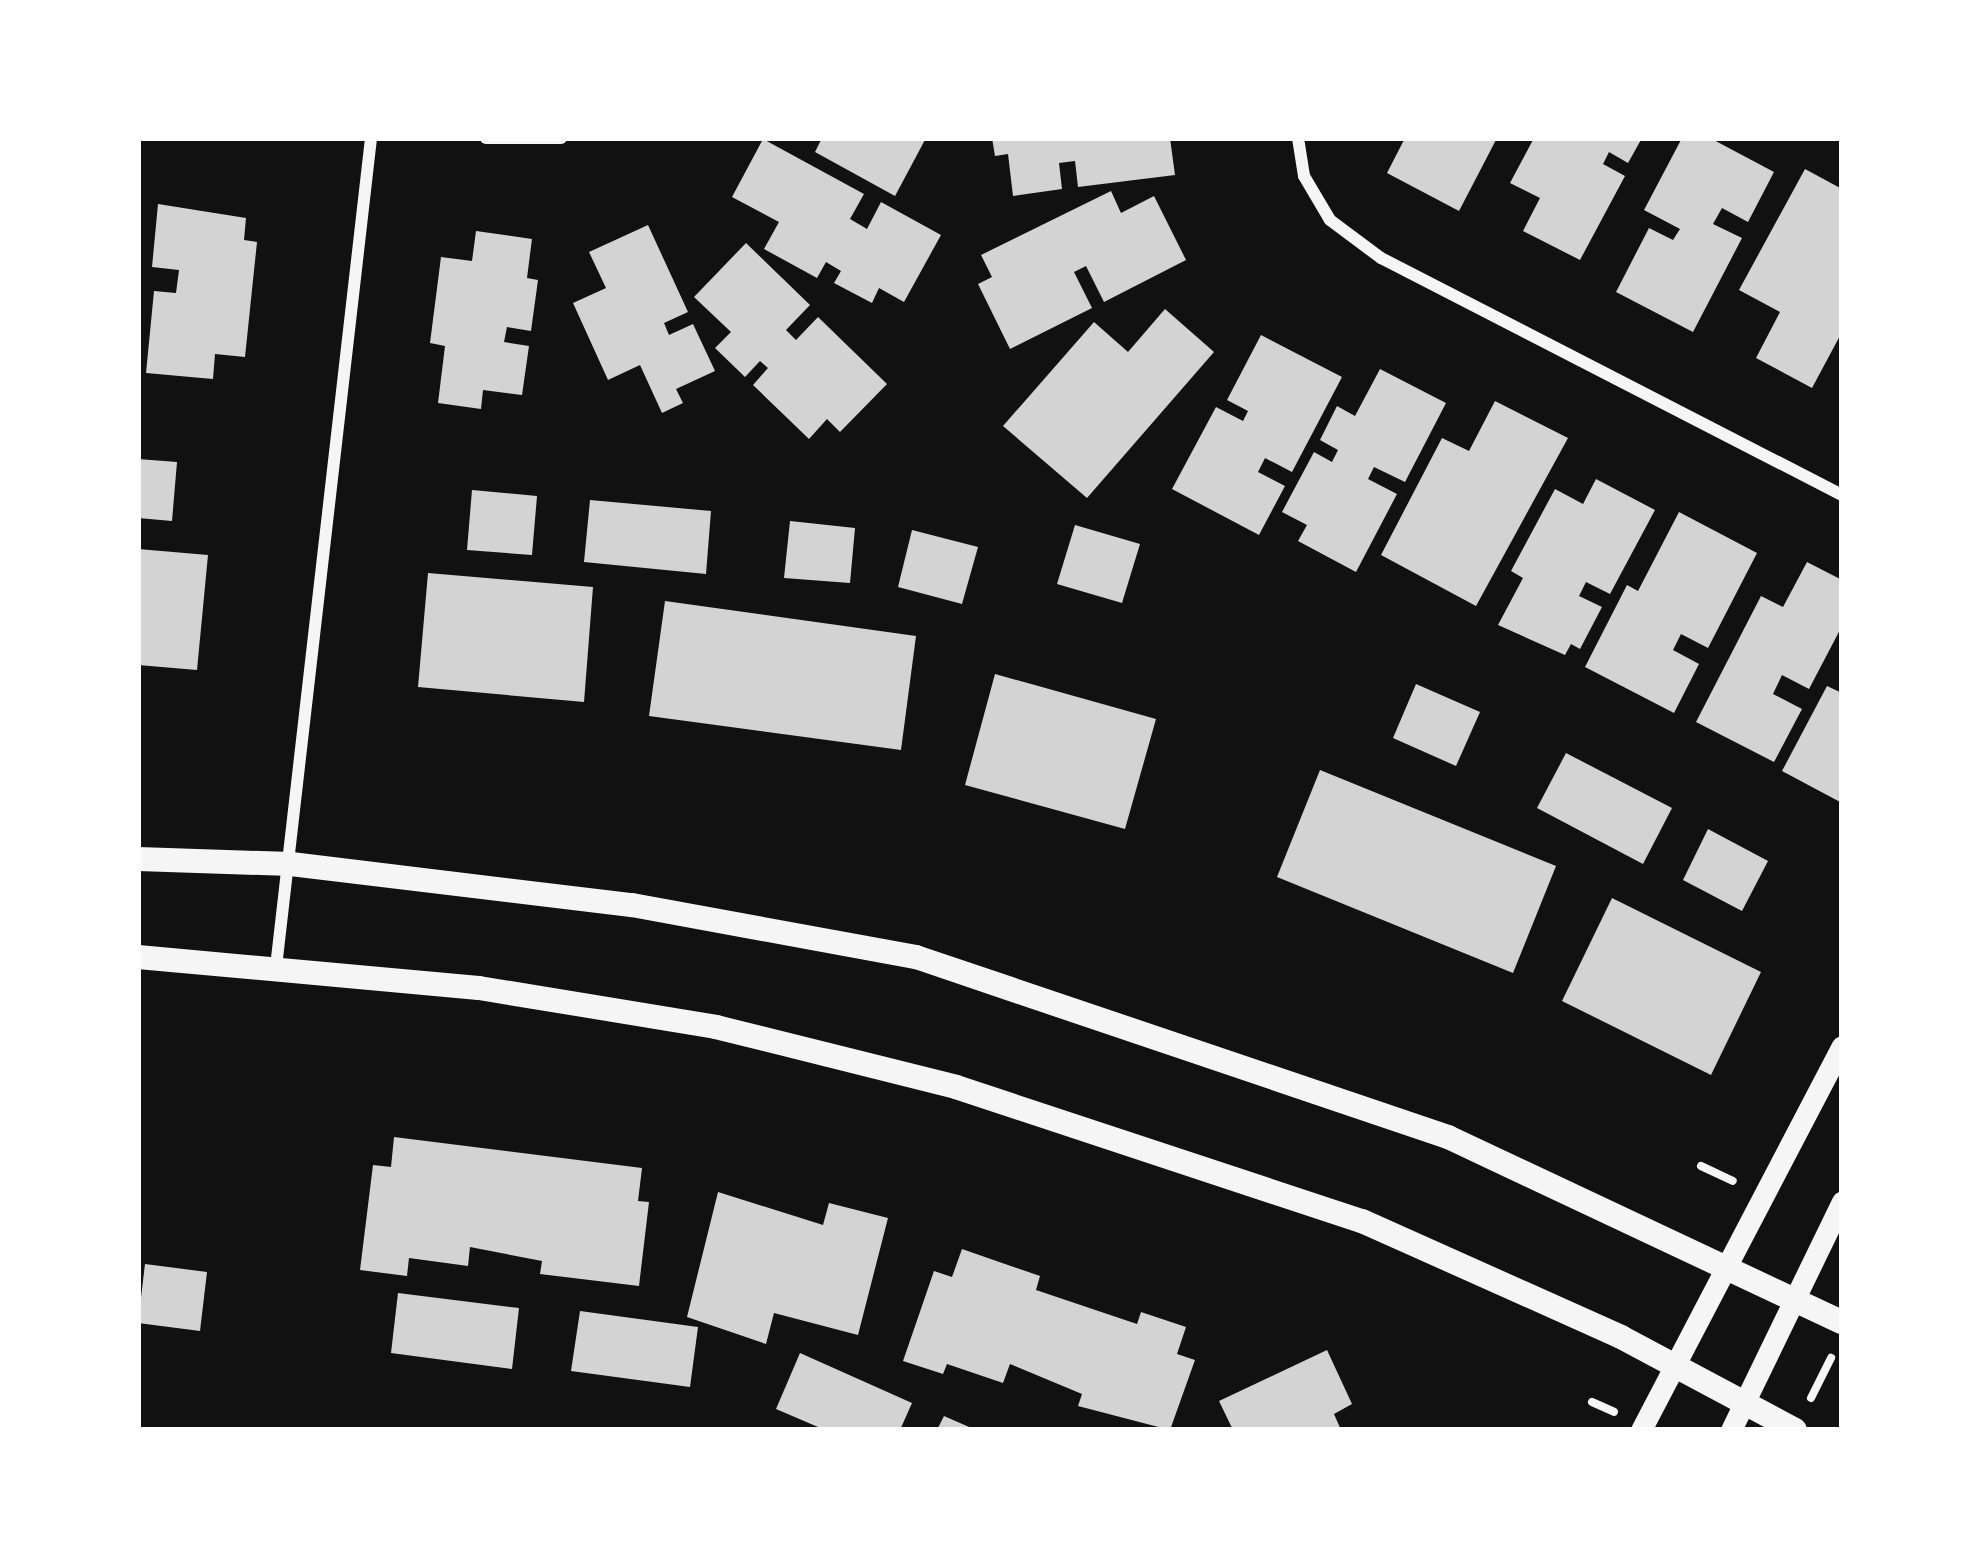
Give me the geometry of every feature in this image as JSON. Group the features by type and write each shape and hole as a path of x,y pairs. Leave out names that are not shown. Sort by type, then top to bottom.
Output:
{"main road":[{"path":"138,859 291,864 708,916 916,957 1448,1137 1725,1261 1842,1322"},
{"path":"138,956 479,988 692,1023 956,1087 1362,1221 1674,1363 1744,1401 1800,1420"}],"street":[{"path":"276,967 371,138"},
{"path":"486,138 560,138"},
{"path":"1298,138 1304,176 1330,220 1381,258 1842,495"},
{"path":"1641,1430 1725,1261 1842,1046"},
{"path":"1731,1430 1842,1201"}],"path":[{"path":"1800,1420 1833,1354"}],"building":[{"path":"822,138 926,138 895,196 815,152"},
{"path":"992,138 1170,138 1175,175 1078,187 1075,161 1059,163 1062,189 1013,196 1008,154 995,156"},
{"path":"1405,138 1497,138 1459,211 1387,173"},
{"path":"1534,138 1642,138 1628,163 1609,152 1603,164 1625,176 1580,260 1523,231 1540,198 1510,183"},
{"path":"1682,138 1710,138 1774,172 1748,222 1722,208 1713,224 1742,238 1693,332 1616,292 1649,228 1673,240 1680,229 1644,210"},
{"path":"763,139 864,194 850,219 867,229 881,202 941,235 904,302 879,288 872,303 834,283 841,271 826,262 817,278 764,249 779,222 732,197"},
{"path":"1805,169 1842,189 1842,332 1812,388 1756,358 1780,312 1739,290"},
{"path":"1111,191 1121,213 1154,196 1186,260 1104,302 1086,266 1074,272 1092,308 1010,349 978,284 992,277 981,255"},
{"path":"158,204 246,218 244,240 257,242 245,357 215,354 213,379 146,373 154,291 176,293 179,270 152,267"},
{"path":"648,225 688,312 664,323 669,335 693,324 715,371 676,389 683,403 662,413 640,365 608,380 573,303 606,288 589,252"},
{"path":"476,231 532,239 527,278 538,280 531,331 507,327 504,342 529,346 522,395 483,390 481,409 438,403 445,346 430,343 441,257 472,261"},
{"path":"746,243 810,305 786,330 796,340 818,317 887,384 840,432 827,419 809,439 753,385 768,368 760,361 745,377 715,348 731,332 694,297"},
{"path":"1165,309 1214,352 1087,498 1003,426 1094,322 1128,352"},
{"path":"1261,335 1342,377 1292,472 1265,458 1258,472 1285,486 1259,535 1172,489 1216,407 1243,421 1248,411 1227,400"},
{"path":"1380,369 1446,403 1405,482 1374,467 1368,479 1397,494 1356,572 1298,541 1307,525 1282,512 1314,452 1332,462 1338,450 1320,440 1337,406 1355,416"},
{"path":"1495,401 1568,438 1476,606 1381,555 1442,438 1469,451"},
{"path":"138,459 177,462 172,521 138,518"},
{"path":"1596,479 1655,510 1610,594 1586,582 1579,596 1602,607 1580,649 1571,644 1565,655 1498,625 1523,578 1511,571 1555,489 1583,504"},
{"path":"472,490 537,496 532,555 467,550"},
{"path":"590,500 711,511 706,574 584,562"},
{"path":"1679,512 1757,553 1708,648 1681,634 1673,650 1699,664 1674,713 1585,667 1627,585 1638,591"},
{"path":"790,521 855,528 850,583 784,578"},
{"path":"1075,525 1140,544 1122,603 1057,584"},
{"path":"912,530 978,547 962,604 898,587"},
{"path":"138,549 208,555 197,670 138,665"},
{"path":"1807,562 1842,580 1842,626 1809,689 1782,675 1773,694 1802,709 1774,762 1696,722 1761,596 1783,607"},
{"path":"428,573 593,587 584,702 418,687"},
{"path":"665,601 916,636 901,750 649,716"},
{"path":"995,674 1156,719 1125,829 965,785"},
{"path":"1416,684 1480,712 1456,766 1393,738"},
{"path":"1827,686 1842,693 1842,803 1782,771"},
{"path":"1566,753 1672,808 1643,864 1537,808"},
{"path":"1320,770 1556,866 1513,973 1277,877"},
{"path":"1708,829 1768,861 1742,911 1683,880"},
{"path":"1612,898 1761,972 1711,1075 1562,1001"},
{"path":"394,1137 642,1168 638,1201 649,1202 639,1286 540,1274 542,1261 470,1247 468,1266 409,1258 407,1276 360,1270 373,1165 391,1167"},
{"path":"718,1192 823,1225 829,1203 888,1218 858,1335 774,1313 766,1344 687,1317"},
{"path":"962,1249 1040,1276 1036,1290 1137,1324 1141,1312 1186,1327 1177,1354 1195,1360 1170,1430 1078,1406 1082,1394 1010,1364 1003,1383 947,1364 943,1374 903,1361 934,1271 952,1277"},
{"path":"145,1264 207,1272 200,1331 138,1323"},
{"path":"398,1293 519,1308 512,1369 391,1353"},
{"path":"580,1311 698,1327 690,1387 571,1371"},
{"path":"1327,1350 1352,1404 1334,1414 1341,1430 1233,1430 1219,1401"},
{"path":"800,1353 912,1403 900,1430 825,1430 776,1409"},
{"path":"944,1416 976,1430 937,1430"}]}
